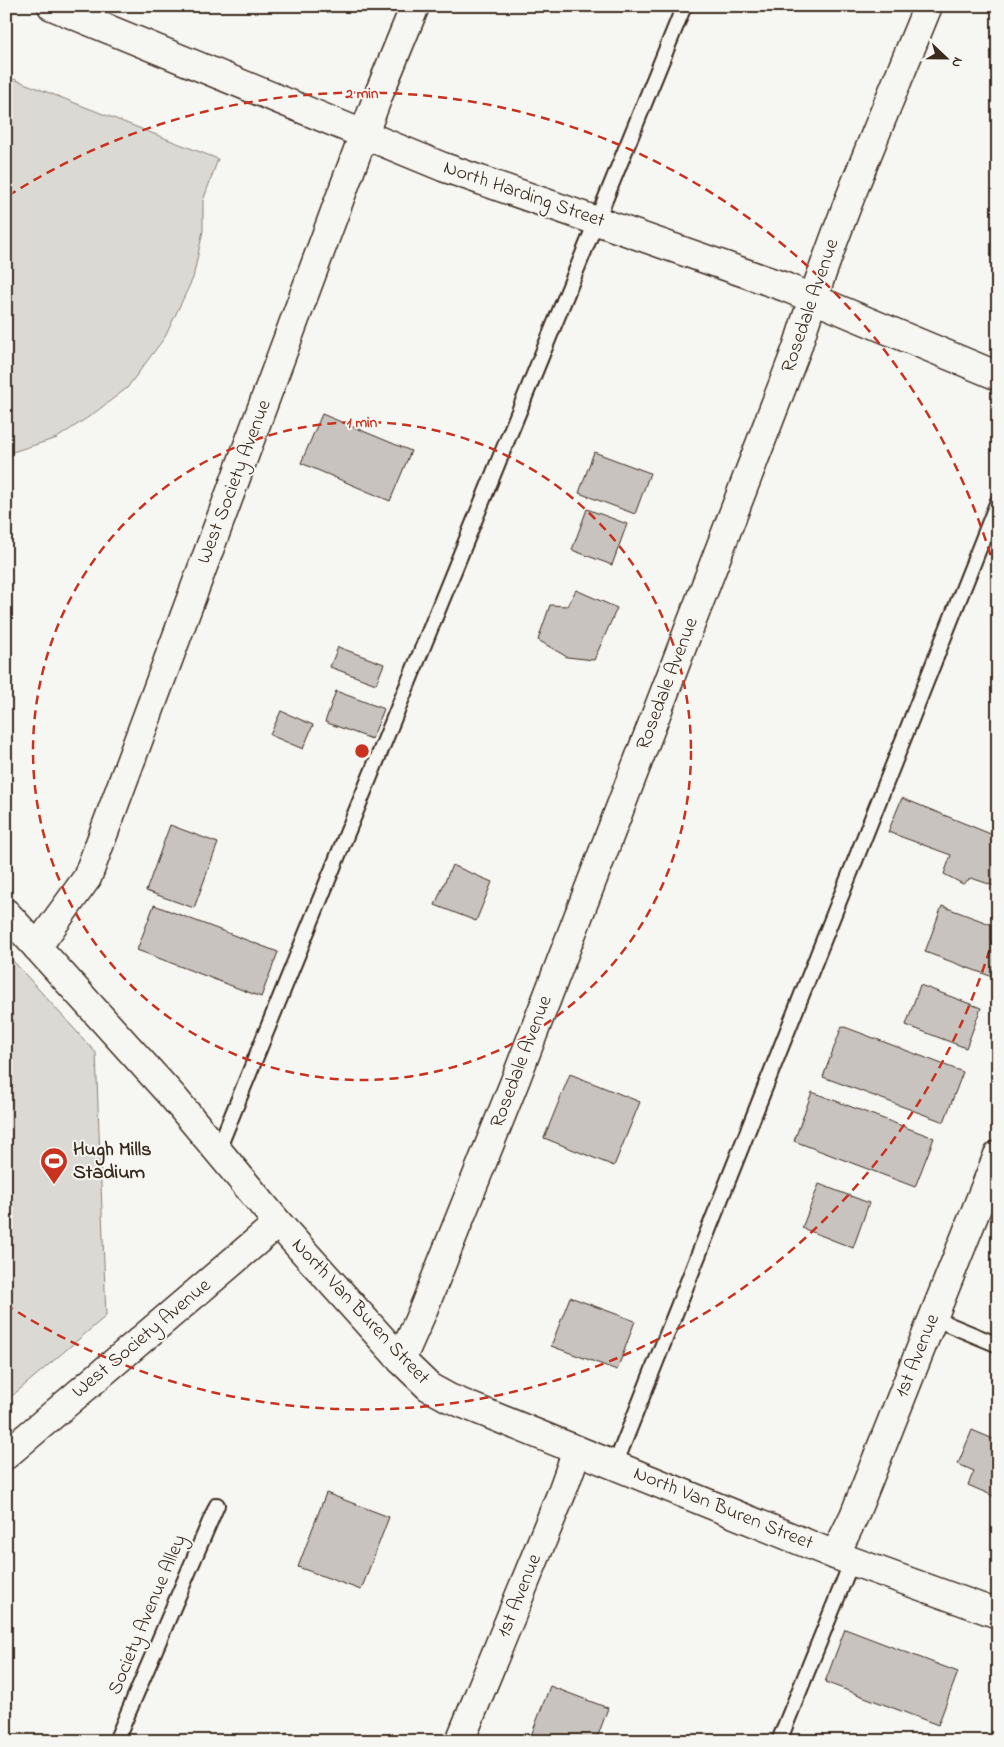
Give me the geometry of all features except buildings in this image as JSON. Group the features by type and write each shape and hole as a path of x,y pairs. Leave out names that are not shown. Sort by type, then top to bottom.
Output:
{"street":[{"name":"North Harding Street","path":"52,6 90,13 443,167 812,298 998,376"},
{"name":"West Society Avenue","path":"37,948 87,878 364,134 416,6"},
{"name":"Rosedale Avenue","path":"400,1360 422,1315 515,1081 797,348 812,298 839,227 928,6"},
{"name":"North Van Buren Street","path":"6,913 173,1097 278,1223 400,1360 428,1387 449,1398 843,1558 998,1614"},
{"name":"1st Avenue","path":"843,1558 854,1516 998,1155"},
{"name":"West Society Avenue","path":"6,1455 278,1223"},
{"name":"1st Avenue","path":"460,1741 562,1492 577,1450"}],"lane":[{"path":"218,1150 684,6"},
{"path":"615,1465 998,501"},
{"path":"933,1318 998,1345"},
{"name":"Society Avenue Alley","path":"116,1741 217,1505"},
{"path":"779,1741 843,1558"}],"shaded area":[{"path":"6,76 218,159 203,201 203,231 193,278 165,337 127,388 93,414 57,438 6,454"},
{"name":"Hugh Mills Stadium","path":"6,953 96,1053 106,1316 6,1401"}],"place":[{"name":"Hugh Mills Stadium","path":"54,1185"}]}
